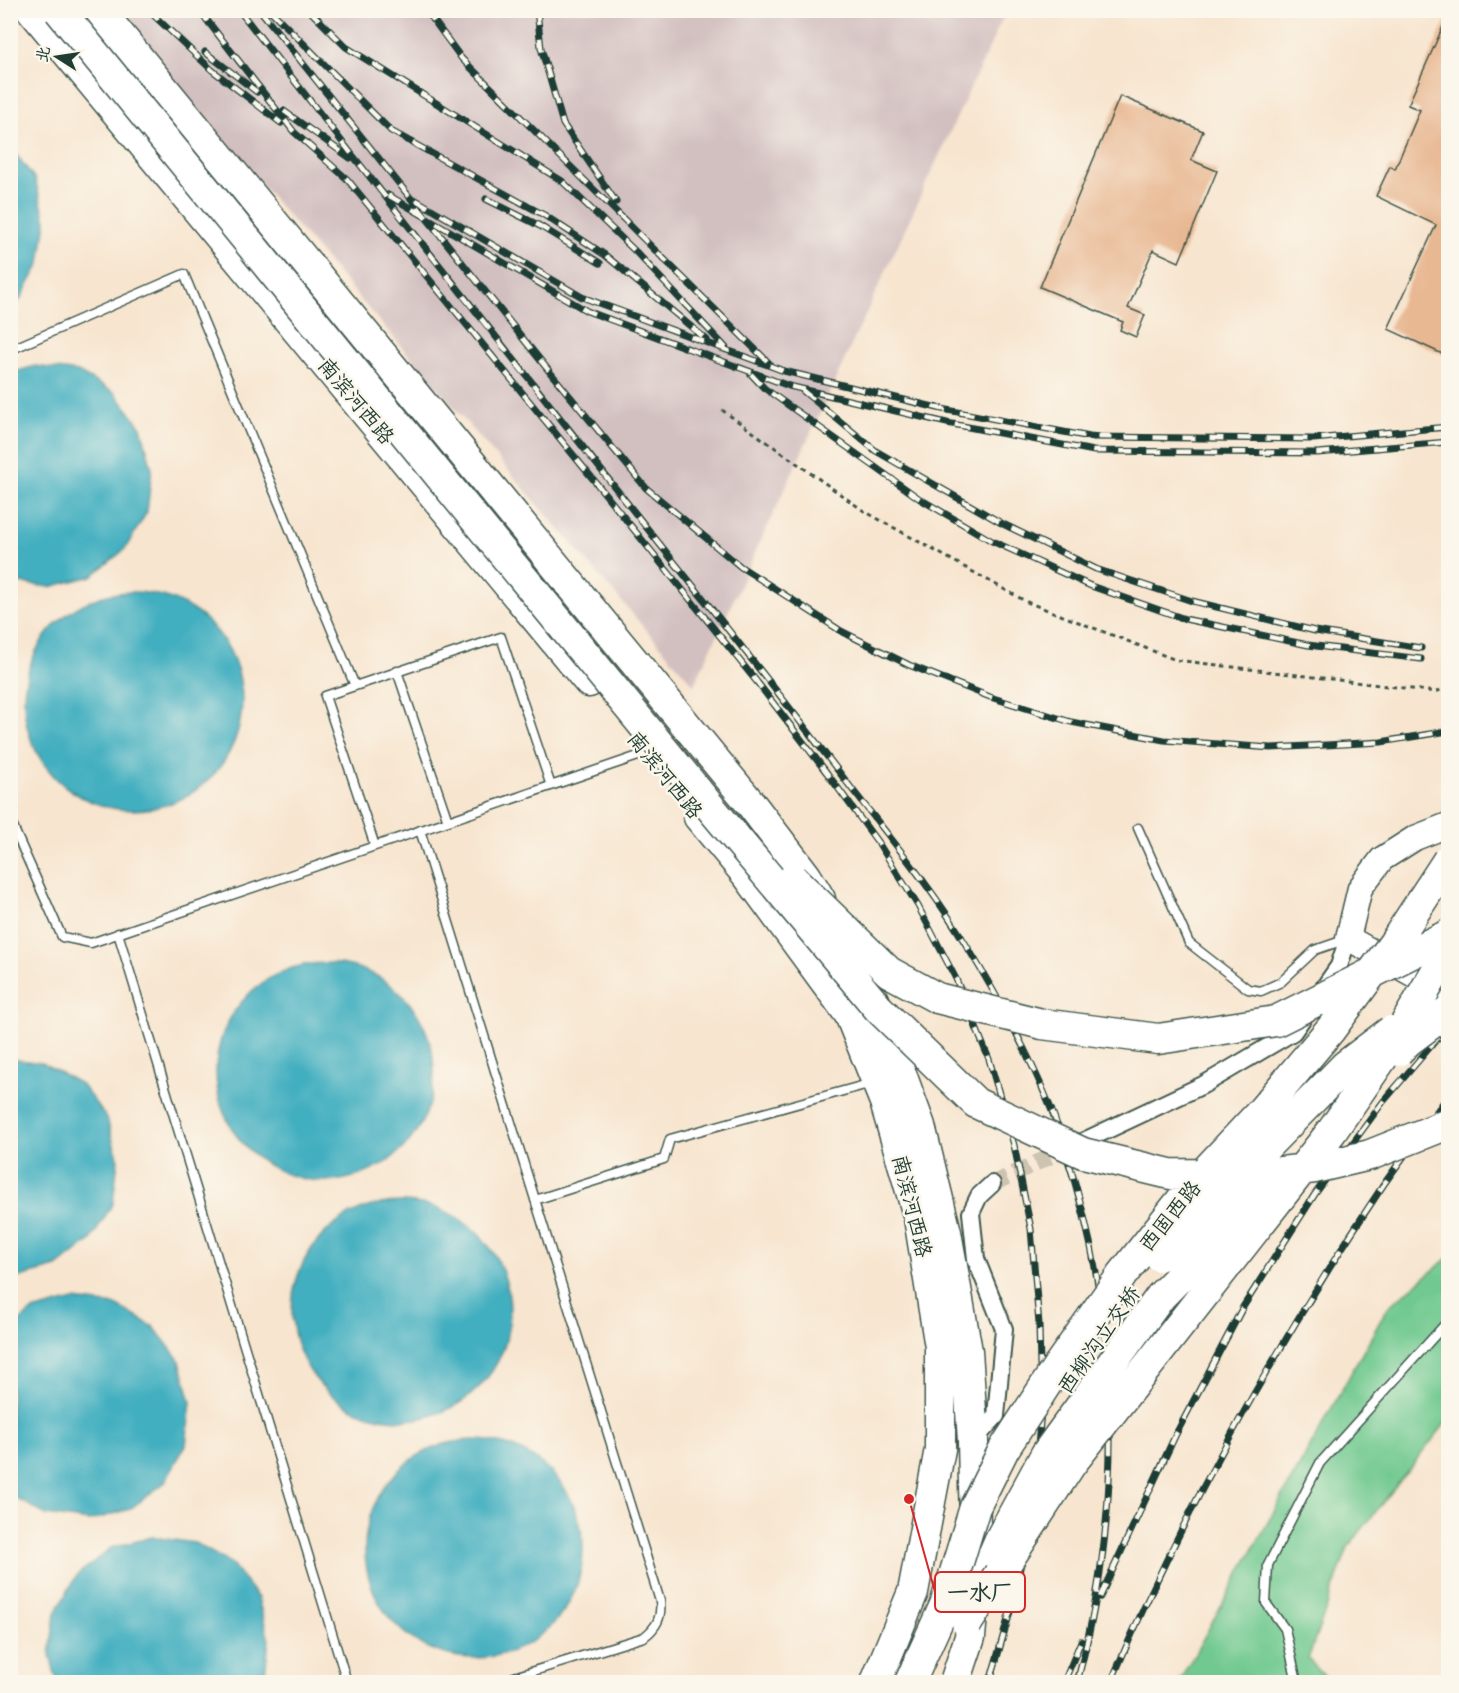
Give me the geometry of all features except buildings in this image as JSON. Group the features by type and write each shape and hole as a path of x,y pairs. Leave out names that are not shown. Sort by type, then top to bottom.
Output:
{"highway":[{"name":"南滨河西路","path":"32,10 748,876 850,1015 885,1102 919,1218 940,1347 940,1449 913,1592 876,1683"},
{"path":"59,10 716,814 878,1008 976,1102 1083,1154 1170,1174 1256,1174 1315,1168 1370,1155 1449,1124"},
{"path":"77,10 780,866 889,972 937,998 1042,1024 1158,1039 1276,1021 1449,935"},
{"name":"南滨河西路","path":"99,10 751,804 806,876 866,976 920,1126 946,1232 967,1351 973,1441 976,1568 970,1637 955,1683"},
{"name":"西固西路","path":"956,1614 975,1507 1004,1449 1058,1366 1122,1275 1199,1178 1261,1112 1331,1029 1394,944 1449,860"},
{"path":"956,1614 1332,1131 1403,1028 1449,951"},
{"name":"西柳沟立交桥","path":"941,1683 956,1614 1014,1472 1091,1349 1154,1261 1345,1066 1449,987"},
{"name":"西柳沟立交桥","path":"910,1683 956,1614 1046,1454 1161,1296 1408,1041 1449,1011"}],"street":[{"path":"1068,1148 1203,1085 1293,1032 1339,966 1360,888 1382,859 1415,838 1449,825"},
{"path":"1348,938 1449,994"},
{"path":"973,1441 996,1416 1004,1329 976,1259 972,1213 980,1196 992,1184"}],"lane":[{"path":"10,350 184,274 355,686"},
{"path":"375,846 325,696 397,671 501,636 551,786"},
{"path":"397,671 448,821"},
{"path":"10,820 62,937 91,943 647,753"},
{"path":"1138,828 1189,943 1248,989 1261,991 1281,982 1315,950 1348,938"},
{"path":"420,830 660,1601 661,1611 658,1622 644,1637 498,1683"},
{"path":"118,933 347,1683"},
{"path":"536,1200 664,1159 670,1138 876,1082"},
{"path":"1298,1683 1285,1629 1266,1603 1268,1565 1320,1463 1449,1321"}],"path":[{"path":"722,410 864,511 1027,602 1165,656 1176,660 1436,692 1449,687"}],"shaded area":[{"path":"111,11 1006,11 694,685"}],"green space":[{"path":"1448,1258 1448,1420 1348,1547 1308,1659 1330,1682 1179,1682 1388,1307"}],"water":[{"path":"11,148 35,179 46,221 40,264 19,301 11,308"},
{"path":"35,366 78,372 115,393 141,427 152,469 147,512 125,549 92,576 50,587 11,582 11,373"},
{"path":"144,592 175,600 194,610 210,624 224,640 234,659 242,690 242,712 234,743 224,762 210,778 194,792 175,802 144,810 122,810 91,802 72,792 42,762 32,743 26,722 24,690 32,659 42,640 72,610 91,600 112,594"},
{"path":"325,963 346,965 367,971 386,981 402,995 416,1011 426,1030 432,1051 434,1072 432,1093 426,1114 416,1133 402,1149 386,1163 367,1173 346,1179 325,1181 304,1179 283,1173 264,1163 248,1149 234,1133 224,1114 218,1093 216,1072 218,1051 224,1030 234,1011 248,995 264,981 283,971 304,965"},
{"path":"11,1059 43,1063 81,1084 107,1118 118,1160 113,1203 91,1240 57,1267 16,1278 10,1277"},
{"path":"401,1202 422,1204 443,1210 462,1220 478,1234 492,1250 502,1269 508,1290 510,1311 508,1332 502,1353 492,1372 478,1388 462,1402 443,1412 422,1418 401,1420 380,1418 359,1412 340,1402 324,1388 310,1372 300,1353 294,1332 292,1311 294,1290 300,1269 310,1250 324,1234 340,1220 359,1210 380,1204"},
{"path":"74,1300 116,1305 154,1327 180,1361 191,1402 186,1445 164,1483 130,1509 89,1521 46,1515 11,1495 11,1328 32,1311"},
{"path":"474,1440 495,1442 516,1448 535,1458 551,1472 565,1488 575,1507 581,1528 583,1549 581,1570 575,1591 565,1610 551,1626 535,1640 516,1650 495,1656 474,1658 453,1656 432,1650 413,1640 397,1626 383,1610 373,1591 367,1570 365,1549 367,1528 373,1507 383,1488 397,1472 413,1458 432,1448 453,1442"},
{"path":"152,1537 195,1543 232,1564 258,1598 269,1640 264,1682 57,1682 50,1655 55,1613 77,1575 111,1548"}],"tunnel":[{"path":"992,1184 1068,1148"}],"railway":[{"path":"148,10 212,70 281,123"},
{"path":"199,10 294,132 347,179 757,682 879,844 918,906 956,979 989,1059 1014,1145 1031,1229 1039,1324 1041,1412 1032,1512 1012,1605 990,1682"},
{"path":"239,10 913,867 955,927 1022,1044 1054,1115 1084,1216 1098,1282 1106,1348 1110,1416 1109,1483 1103,1550 1092,1617 1077,1682"},
{"path":"260,10 549,371 646,488 741,567 841,631 909,665 990,697 1071,722 1164,740 1271,748 1381,742 1448,731"},
{"path":"270,10 391,131 544,215 605,255 707,340"},
{"path":"309,10 346,47 562,181 636,252 726,348"},
{"path":"426,10 462,59 769,363"},
{"path":"537,10 541,48 563,124 616,202"},
{"path":"205,52 257,92"},
{"path":"284,111 350,158"},
{"path":"388,195 587,311 789,386 947,423 1094,451 1317,453 1448,442"},
{"path":"486,199 540,226 600,263"},
{"path":"416,200 582,297 784,371 942,409 1090,437 1313,439 1448,427"},
{"path":"751,374 764,388 920,499 992,541 1091,586 1185,619 1308,645 1421,659"},
{"path":"802,390 876,451 1003,524 1096,569 1192,601 1315,631 1421,648"},
{"path":"1100,1597 1176,1434 1243,1307 1315,1194 1383,1102 1448,1026"},
{"path":"1111,1682 1170,1553 1271,1365 1384,1184 1448,1096"},
{"path":"1064,1682 1081,1641"}],"place":[{"name":"一水厂","path":"909,1499"}]}
